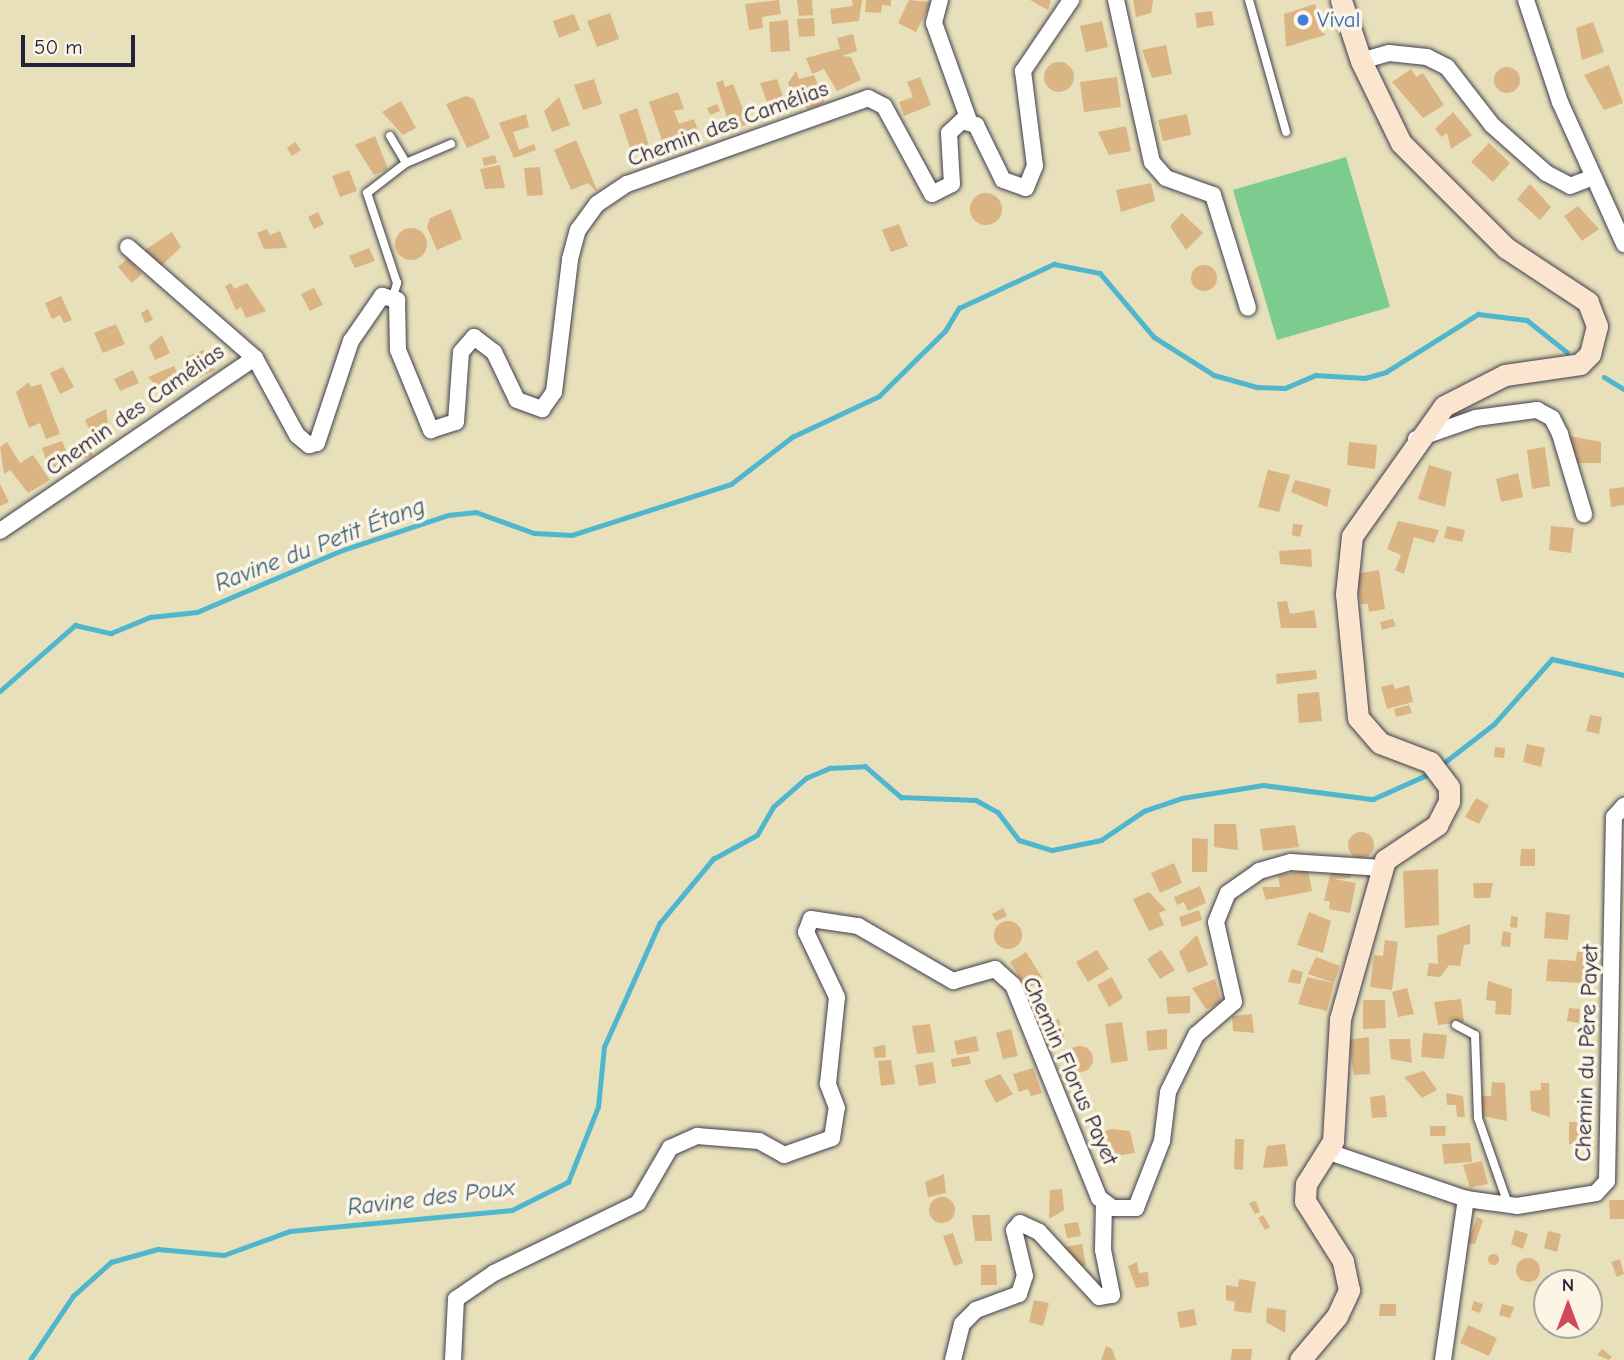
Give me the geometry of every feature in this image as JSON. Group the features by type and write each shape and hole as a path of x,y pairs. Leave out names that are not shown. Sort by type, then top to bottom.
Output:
{"main road":[{"path":"1300,1360 1337,1316 1349,1290 1343,1261 1305,1201 1306,1184 1329,1152 1336,1037 1382,868 1393,850 1446,816 1448,787 1435,768 1381,743 1358,718 1346,594 1360,517 1416,439 1444,406 1481,383 1580,364 1590,354 1597,326 1588,302 1506,248 1419,163 1389,121 1361,61 1341,0"}],"street":[{"path":"940,0 934,23 969,121 1003,180 1026,188 1035,166 1023,71 1071,0"},
{"path":"1116,0 1152,162 1166,178 1213,195 1248,308"},
{"path":"1527,0 1591,178 1624,243"},
{"path":"1361,61 1389,53 1427,57 1447,67 1492,125 1546,173 1570,186 1591,178"},
{"name":"Chemin des Camélias","path":"0,531 255,358 296,435 309,445 317,443 351,341 372,303 395,290 408,387 431,429 456,422 461,352 474,337 494,352 517,400 541,410 554,392 578,230 597,204 627,184 868,98 884,106 924,185 943,193 952,184 949,133 969,121"},
{"path":"128,247 255,358"},
{"path":"1416,439 1476,418 1537,410 1552,418 1560,434 1584,514"},
{"name":"Chemin du Père Payet","path":"1329,1152 1466,1199 1508,1204 1596,1193 1607,1181 1614,817 1624,806"},
{"name":"Chemin Florus Payet","path":"453,1360 456,1299 494,1273 638,1203 670,1148 697,1136 759,1141 784,1155 832,1138 837,1108 828,1084 837,997 806,932 811,919 858,926 953,981 995,969 1013,985 1104,1202 1113,1208 1136,1208 1162,1141 1168,1092 1196,1035 1234,1002 1216,922 1228,893 1259,871 1291,862 1382,868"},
{"path":"1443,1360 1466,1199"},
{"path":"953,1360 962,1324 976,1310 1020,1294 1025,1276 1014,1230 1020,1223 1039,1232 1099,1297 1111,1295 1103,1250 1104,1202"}],"lane":[{"path":"1249,0 1286,132"},
{"path":"390,136 407,163"},
{"path":"395,290 367,193 407,163 451,144"},
{"path":"1456,1025 1475,1035 1477,1111 1508,1204"}],"green space":[{"path":"1346,157 1390,307 1277,340 1233,190"}],"building":[{"path":"779,0 781,14 762,17 763,28 749,30 745,4"},
{"path":"797,0 812,0 813,15 799,16"},
{"path":"852,0 862,0 859,21 832,24 830,9 853,6"},
{"path":"866,0 891,0 891,6 882,5 881,13 865,12"},
{"path":"909,0 931,2 916,32 898,23"},
{"path":"1030,0 1051,0 1048,10"},
{"path":"1133,0 1153,0 1151,13 1136,17"},
{"name":"Vival","path":"1315,4 1325,35 1286,47 1284,14"},
{"path":"1212,11 1214,25 1197,28 1195,13"},
{"path":"610,13 619,39 597,47 587,21"},
{"path":"574,14 580,30 559,38 553,21"},
{"path":"814,18 815,36 799,37 797,19"},
{"path":"788,20 790,51 771,52 769,22"},
{"path":"1102,21 1108,47 1086,52 1080,26"},
{"path":"1593,22 1604,52 1582,60 1576,28"},
{"path":"853,34 857,51 842,56 851,57 861,80 837,91 824,69 812,74 806,58 840,49 837,38"},
{"path":"1166,45 1172,74 1152,78 1142,50"},
{"path":"1059,62 1070,66 1074,77 1070,88 1059,92 1048,88 1044,77 1048,66"},
{"path":"1609,65 1623,103 1604,110 1584,75"},
{"path":"1507,67 1516,71 1520,80 1516,89 1507,93 1498,89 1494,80 1498,71"},
{"path":"1411,69 1416,77 1423,73 1444,105 1423,118 1392,82"},
{"path":"796,71 799,79 814,75 825,103 807,109 801,95 793,97 788,83"},
{"path":"920,77 931,105 904,116 899,102 913,97 907,82"},
{"path":"1117,77 1121,107 1084,112 1080,82"},
{"path":"594,79 602,104 583,110 574,85"},
{"path":"777,79 787,108 771,113 760,83"},
{"path":"723,80 725,87 733,84 749,124 731,130 716,83"},
{"path":"678,92 684,109 674,111 679,124 694,119 702,143 667,155 649,102"},
{"path":"466,96 474,99 490,138 467,148 446,104"},
{"path":"559,97 570,125 552,132 544,111"},
{"path":"401,101 416,128 403,135 382,112"},
{"path":"717,104 720,111 710,115 707,108"},
{"path":"637,108 650,149 632,154 619,115"},
{"path":"1453,112 1472,135 1451,149 1447,133 1441,137 1435,129"},
{"path":"526,114 529,127 513,132 519,150 534,144 536,150 514,158 499,123"},
{"path":"1187,114 1191,135 1163,141 1158,120"},
{"path":"1126,126 1131,151 1109,155 1098,132"},
{"path":"375,136 388,169 374,175 355,145"},
{"path":"576,140 596,191 588,183 571,190 554,150"},
{"path":"295,142 301,150 292,156 287,148"},
{"path":"1489,143 1510,163 1493,182 1471,162"},
{"path":"495,155 497,163 484,166 482,158"},
{"path":"500,165 505,188 485,189 480,169"},
{"path":"540,167 543,195 527,196 524,168"},
{"path":"349,170 357,191 340,197 332,176"},
{"path":"1151,183 1155,201 1121,212 1116,190"},
{"path":"1530,184 1551,207 1540,220 1517,199"},
{"path":"986,193 997,198 1002,209 997,220 986,225 975,220 970,209 975,198"},
{"path":"1578,206 1599,229 1582,241 1564,216"},
{"path":"451,209 462,239 437,250 427,227 430,218"},
{"path":"318,212 324,224 314,229 308,217"},
{"path":"1182,213 1203,233 1186,250 1170,226"},
{"path":"899,224 908,246 891,252 882,230"},
{"path":"411,228 422,233 427,244 422,255 411,260 400,255 395,244 400,233"},
{"path":"267,229 270,235 280,231 287,248 264,249 257,233"},
{"path":"172,232 181,247 158,269 145,250"},
{"path":"369,248 375,261 355,268 349,256"},
{"path":"128,258 142,274 132,283 118,267"},
{"path":"1204,265 1213,269 1217,278 1213,287 1204,291 1195,287 1191,278 1195,269"},
{"path":"231,283 234,289 247,283 266,311 246,318 241,307 236,310 225,286"},
{"path":"314,288 323,305 310,311 301,294"},
{"path":"61,296 72,320 64,323 60,315 52,319 45,303"},
{"path":"148,309 153,320 145,323 141,313"},
{"path":"116,324 125,344 103,353 94,333"},
{"path":"162,335 170,353 155,360 149,346"},
{"path":"203,350 215,370 196,379 186,357"},
{"path":"174,366 184,388 166,396 148,377"},
{"path":"63,367 74,387 60,394 50,373"},
{"path":"133,370 139,383 120,391 114,379"},
{"path":"29,382 31,387 41,384 60,434 46,439 40,423 29,428 16,392"},
{"path":"106,409 108,425 91,433 85,420"},
{"path":"1570,436 1601,442 1601,463 1570,463"},
{"path":"87,440 93,456 77,461 72,446"},
{"path":"62,441 70,461 49,469 42,448"},
{"path":"7,442 20,463 33,455 50,480 28,493 10,470 4,474 0,447"},
{"path":"1349,442 1377,445 1375,469 1347,465"},
{"path":"1545,447 1550,486 1532,489 1527,450"},
{"path":"1429,465 1452,472 1445,507 1418,499"},
{"path":"1268,470 1290,475 1279,512 1258,507"},
{"path":"1518,473 1523,497 1501,502 1496,479"},
{"path":"1295,480 1331,489 1327,507 1291,492"},
{"path":"0,484 9,502 0,506"},
{"path":"1624,487 1624,505 1611,507 1609,489"},
{"path":"1398,521 1439,530 1434,543 1414,537 1404,574 1395,570 1401,555 1387,549"},
{"path":"1293,524 1303,525 1300,537 1292,535"},
{"path":"1447,526 1465,530 1462,542 1444,538"},
{"path":"1551,526 1574,528 1571,553 1549,550"},
{"path":"1311,549 1312,567 1280,564 1279,551"},
{"path":"1379,570 1385,609 1369,612 1368,604 1361,604 1356,574"},
{"path":"1287,601 1290,614 1314,610 1317,628 1281,628 1277,602"},
{"path":"1393,619 1396,626 1382,630 1380,622"},
{"path":"1316,670 1317,679 1277,684 1276,674"},
{"path":"1393,684 1395,689 1409,685 1413,702 1387,709 1381,687"},
{"path":"1319,692 1322,721 1299,723 1297,694"},
{"path":"1409,705 1412,713 1396,717 1394,709"},
{"path":"1590,715 1602,717 1599,734 1586,731"},
{"path":"1527,744 1545,748 1541,767 1523,762"},
{"path":"1495,747 1505,748 1504,758 1494,757"},
{"path":"1476,798 1489,805 1479,824 1465,817"},
{"path":"1214,824 1236,824 1238,850 1214,847"},
{"path":"1295,825 1299,847 1263,851 1260,829"},
{"path":"1361,832 1370,836 1374,845 1370,854 1361,858 1352,854 1348,845 1352,836"},
{"path":"1192,838 1208,839 1207,872 1192,872"},
{"path":"1521,849 1535,849 1535,866 1520,866"},
{"path":"1174,863 1182,883 1160,893 1151,873"},
{"path":"1350,869 1351,878 1334,879 1356,883 1350,913 1329,909 1330,901 1324,901 1331,871"},
{"path":"1438,869 1439,925 1405,928 1403,871"},
{"path":"1308,870 1312,891 1266,900 1262,887 1280,887 1278,875"},
{"path":"1473,883 1493,883 1490,898 1474,898"},
{"path":"1200,886 1206,903 1188,911 1184,902 1177,905 1174,897"},
{"path":"1149,892 1166,910 1159,913 1164,925 1149,931 1133,899"},
{"path":"1003,908 1007,916 996,921 992,914"},
{"path":"1199,910 1202,920 1182,927 1179,917"},
{"path":"1309,912 1331,921 1323,953 1297,945"},
{"path":"1546,912 1570,915 1568,940 1544,938"},
{"path":"1511,916 1518,917 1517,928 1510,927"},
{"path":"1008,921 1018,925 1022,935 1018,945 1008,949 998,945 994,935 998,925"},
{"path":"1470,924 1470,944 1464,945 1460,966 1449,965 1440,977 1427,976 1429,963 1438,964 1437,936"},
{"path":"1503,931 1511,933 1510,947 1501,946"},
{"path":"1197,935 1208,965 1188,973 1179,952"},
{"path":"1385,940 1398,942 1392,990 1370,987 1374,955 1383,956"},
{"path":"1097,950 1109,969 1088,982 1076,962"},
{"path":"1161,950 1175,970 1160,979 1147,959"},
{"path":"1026,952 1043,979 1027,989 1010,962"},
{"path":"1577,952 1585,952 1583,983 1546,981 1548,959 1576,961"},
{"path":"1316,957 1340,966 1334,983 1308,974"},
{"path":"1292,969 1303,972 1300,984 1288,982"},
{"path":"1112,977 1123,998 1109,1007 1097,985"},
{"path":"1307,977 1334,983 1327,1011 1298,1004"},
{"path":"1215,979 1222,1003 1206,1009 1192,988"},
{"path":"1488,981 1512,989 1511,1015 1495,1014 1496,1001 1486,1000"},
{"path":"1407,988 1414,1014 1398,1017 1392,992"},
{"path":"1190,996 1190,1013 1168,1014 1166,997"},
{"path":"1461,999 1464,1022 1438,1025 1434,1002"},
{"path":"1363,1000 1385,1000 1386,1028 1363,1029"},
{"path":"1569,1008 1580,1009 1579,1023 1567,1021"},
{"path":"1252,1014 1254,1033 1233,1031 1232,1016"},
{"path":"1059,1019 1065,1040 1048,1049 1040,1025"},
{"path":"1122,1022 1128,1061 1111,1063 1105,1024"},
{"path":"930,1024 935,1052 917,1054 912,1026"},
{"path":"1011,1029 1018,1056 1003,1059 996,1033"},
{"path":"1167,1029 1167,1049 1148,1051 1146,1031"},
{"path":"1423,1033 1447,1035 1444,1059 1421,1057"},
{"path":"976,1036 979,1051 957,1055 954,1041"},
{"path":"1369,1037 1370,1074 1354,1075 1348,1040"},
{"path":"1389,1039 1410,1039 1412,1063 1391,1059"},
{"path":"885,1045 886,1057 875,1058 873,1047"},
{"path":"1080,1046 1089,1050 1093,1059 1089,1068 1080,1072 1071,1068 1067,1059 1071,1050"},
{"path":"969,1056 971,1064 952,1067 951,1059"},
{"path":"891,1060 895,1084 881,1086 878,1061"},
{"path":"933,1062 936,1083 919,1086 915,1065"},
{"path":"1033,1068 1042,1093 1031,1096 1028,1089 1019,1092 1013,1074"},
{"path":"1424,1071 1437,1090 1422,1098 1404,1077"},
{"path":"1000,1074 1013,1094 996,1103 984,1081"},
{"path":"1492,1082 1505,1083 1507,1121 1479,1115 1479,1096 1491,1096"},
{"path":"1541,1083 1549,1083 1550,1117 1531,1111 1530,1091 1541,1090"},
{"path":"1446,1093 1463,1096 1465,1117 1457,1117 1456,1105 1447,1105"},
{"path":"1385,1095 1387,1117 1372,1118 1370,1097"},
{"path":"1569,1122 1590,1122 1590,1144 1569,1144"},
{"path":"1430,1126 1446,1126 1445,1136 1430,1136"},
{"path":"1103,1131 1130,1131 1135,1153 1109,1157"},
{"path":"1235,1139 1244,1139 1243,1170 1234,1169"},
{"path":"1470,1143 1472,1162 1444,1164 1442,1144"},
{"path":"1285,1144 1288,1166 1263,1168 1267,1146"},
{"path":"1482,1161 1488,1184 1470,1188 1463,1165"},
{"path":"944,1174 946,1193 928,1197 925,1182"},
{"path":"1062,1189 1064,1210 1049,1219 1050,1190"},
{"path":"942,1197 951,1201 955,1210 951,1219 942,1223 933,1219 929,1210 933,1201"},
{"path":"1609,1200 1624,1200 1624,1219 1610,1219"},
{"path":"1256,1201 1260,1212 1255,1214 1249,1203"},
{"path":"972,1215 990,1215 992,1241 975,1241"},
{"path":"1263,1215 1270,1227 1265,1230 1258,1218"},
{"path":"1477,1217 1483,1220 1475,1244 1468,1243"},
{"path":"1078,1222 1081,1236 1067,1238 1064,1224"},
{"path":"1515,1230 1528,1234 1523,1249 1511,1244"},
{"path":"1548,1231 1561,1234 1557,1252 1544,1248"},
{"path":"953,1233 963,1263 954,1266 943,1236"},
{"path":"1082,1244 1086,1266 1078,1267 1068,1262 1065,1247"},
{"path":"1493,1253 1499,1259 1493,1265 1487,1259"},
{"path":"1523,1259 1533,1259 1540,1269 1533,1269 1533,1281 1523,1281 1517,1275 1517,1265"},
{"path":"1620,1259 1624,1274 1617,1277 1611,1262"},
{"path":"1137,1262 1139,1273 1148,1272 1149,1286 1136,1288 1128,1266"},
{"path":"981,1265 996,1265 997,1285 981,1285"},
{"path":"1239,1279 1256,1282 1251,1313 1234,1311 1235,1302 1226,1300 1226,1285 1238,1287"},
{"path":"1034,1300 1049,1303 1043,1326 1029,1322"},
{"path":"1474,1301 1483,1304 1480,1313 1471,1310"},
{"path":"1380,1304 1396,1304 1396,1316 1379,1316"},
{"path":"1502,1304 1514,1307 1510,1318 1499,1315"},
{"path":"1267,1308 1286,1310 1285,1333 1266,1322"},
{"path":"1194,1309 1197,1325 1180,1328 1177,1312"},
{"path":"1468,1325 1497,1338 1489,1356 1460,1343"},
{"path":"1106,1346 1112,1349 1116,1360 1101,1360"},
{"path":"1232,1349 1252,1349 1251,1360 1231,1360"},
{"path":"1602,1349 1612,1357 1609,1360 1597,1355"}],"waterway":[{"name":"Ravine du Petit Étang","path":"0,691 75,625 111,633 150,617 197,612 340,551 448,515 476,512 534,533 572,535 731,484 792,437 879,396 945,331 959,308 1054,264 1100,273 1154,337 1214,375 1257,387 1285,388 1315,375 1365,378 1386,372 1478,314 1527,320 1567,352"},
{"name":"Ravine du Petit Étang","path":"1604,377 1624,389"},
{"name":"Ravine des Poux","path":"1441,765 1494,724 1552,659 1624,675"},
{"name":"Ravine des Poux","path":"30,1360 73,1296 111,1262 158,1249 224,1255 290,1231 512,1210 568,1182 598,1107 604,1047 659,924 713,859 757,835 773,807 806,778 830,768 865,766 901,797 976,800 998,812 1019,840 1052,850 1101,840 1144,811 1182,798 1263,785 1373,799 1431,773"}],"place":[{"name":"Vival","path":"1303,20"}]}
